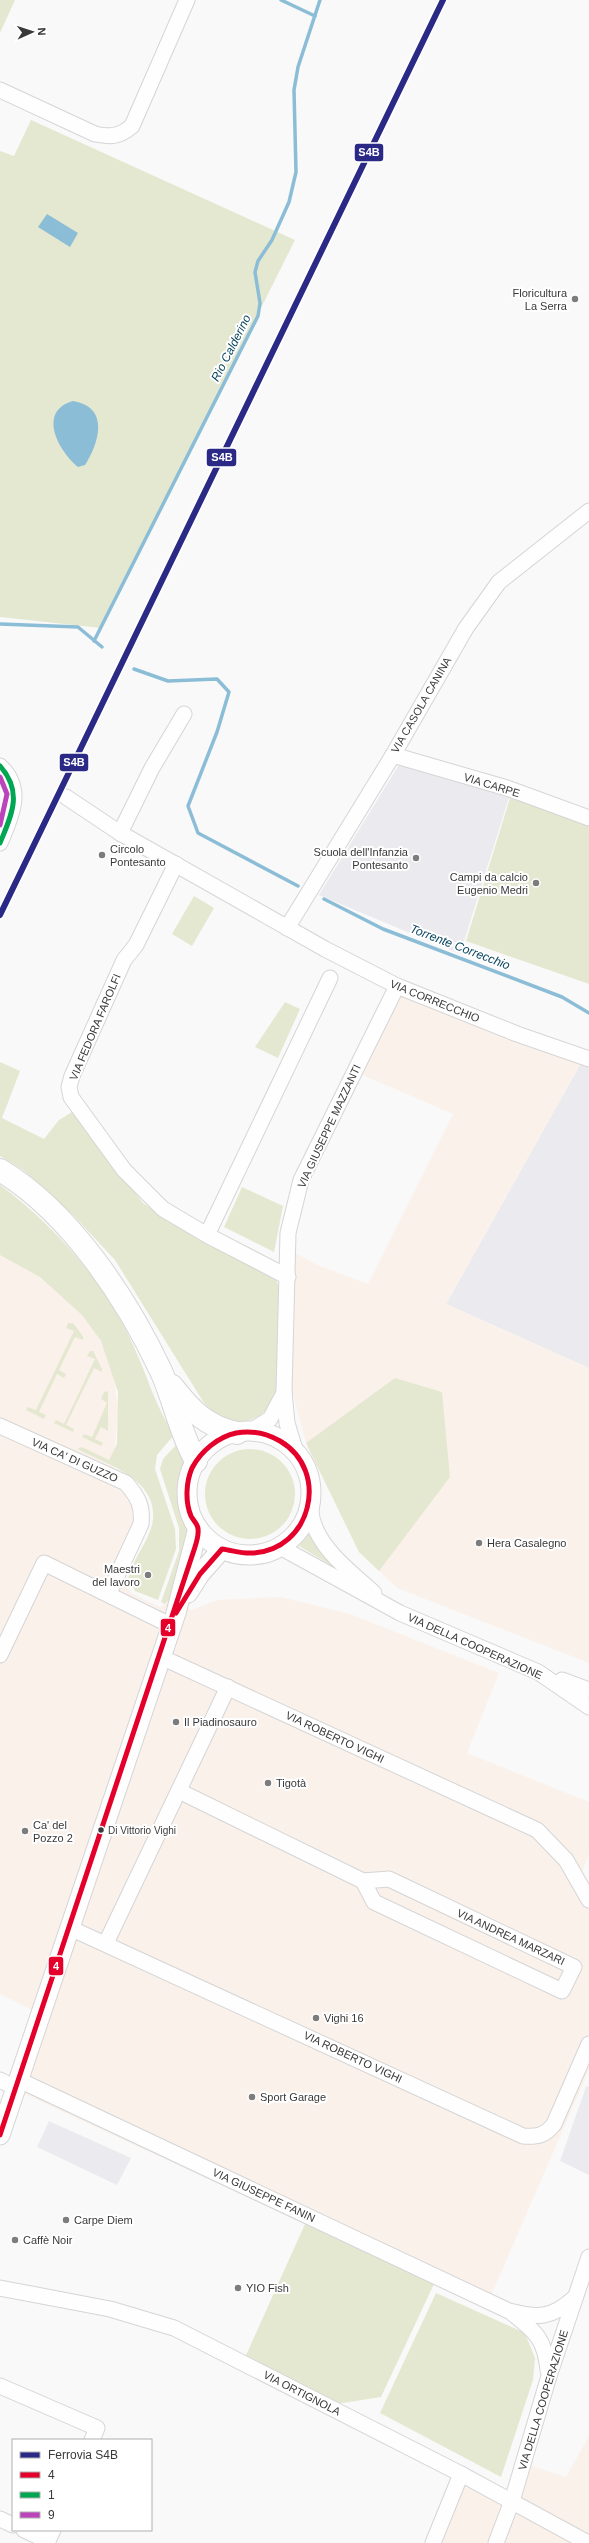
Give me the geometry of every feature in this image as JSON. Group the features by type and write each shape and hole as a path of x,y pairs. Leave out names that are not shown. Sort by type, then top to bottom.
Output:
{"highway":[{"path":"0,1170 52,1212 90,1252 139,1330 161,1372 182,1429 196,1461"},
{"path":"161,1372 190,1409 204,1420 223,1430 243,1432"}],"main road":[{"path":"243,1432 275,1437 296,1454 302,1462 310,1484 310,1496 305,1520 294,1535 280,1547 266,1553 252,1555 237,1554 222,1549 209,1541 198,1528 188,1502 187,1488 196,1461 207,1448 221,1438 243,1432"},
{"path":"0,2135 12,2082 70,1928 174,1620 198,1528"},
{"path":"174,1620 200,1574 222,1549"}],"street":[{"path":"0,90 95,134 111,137 124,133 132,126 187,0"},
{"name":"VIA CASOLA CANINA","path":"287,928 393,755 466,628 499,582 589,510"},
{"path":"120,833 152,768 184,714"},
{"name":"VIA CARPE","path":"393,755 506,788 589,818"},
{"path":"0,766 13,785 16,798 0,843"},
{"name":"VIA CORRECCHIO","path":"66,797 120,833 287,928 397,986 516,1034 589,1059"},
{"name":"VIA FEDORA FAROLFI","path":"176,864 136,945 124,960 72,1076 69,1087 71,1097 124,1170 163,1209 207,1235 288,1277"},
{"path":"207,1235 330,978"},
{"name":"VIA GIUSEPPE MAZZANTI","path":"296,1454 287,1423 284,1392 288,1233 301,1180 397,986"},
{"name":"VIA GIUSEPPE MAZZANTI","path":"243,1432 270,1419 284,1392"},
{"name":"VIA CA' DI GUZZO","path":"0,1426 126,1483 136,1494 141,1502 141,1524 109,1593"},
{"name":"VIA DELLA COOPERAZIONE","path":"310,1484 312,1518 324,1543 350,1572 400,1613"},
{"name":"VIA DELLA COOPERAZIONE","path":"280,1547 400,1613 538,1672 589,1707"},
{"path":"0,1655 44,1563 109,1593 174,1620"},
{"name":"VIA ROBERTO VIGHI","path":"161,1657 537,1830 566,1860 589,1900"},
{"path":"538,1672 589,1690"},
{"path":"106,1944 228,1687"},
{"path":"179,1791 363,1881"},
{"name":"VIA ANDREA MARZARI","path":"389,1879 574,1967 562,1991 374,1902 363,1881 389,1879"},
{"name":"VIA ROBERTO VIGHI","path":"70,1928 523,2136 539,2136 545,2134 554,2124 589,2044"},
{"name":"VIA GIUSEPPE FANIN","path":"12,2082 509,2311 543,2337 562,2334 549,2317 509,2311"},
{"name":"VIA DELLA COOPERAZIONE","path":"496,2543 512,2501 562,2334 589,2257"},
{"name":"VIA ORTIGNOLA","path":"0,2288 110,2309 174,2328 461,2474 588,2543"},
{"name":"VIA GIUSEPPE FANIN","path":"543,2316 560,2311 574,2298"},
{"name":"VIA GIUSEPPE FANIN","path":"536,2333 546,2352 549,2376"},
{"path":"0,2386 95,2434"},
{"path":"433,2543 461,2474"},
{"path":"0,2519 12,2525"},
{"path":"26,2531 48,2541 53,2531"}],"shaded area":[{"name":"Scuola dell'Infanzia Pontesanto","path":"400,763 510,794 460,954 319,895"},
{"path":"400,984 586,1054 446,1304 589,1368 589,1663 397,1588 359,1552 306,1443 292,1390 289,1250 320,1266 368,1284 453,1114 353,1071"},
{"path":"586,1054 589,1055 589,1368 446,1304"},
{"path":"0,1248 44,1268 91,1324 112,1364 118,1408 113,1469 141,1488 150,1507 149,1523 124,1579 127,1588 133,1594 160,1607 171,1601 192,1610 217,1600 281,1597 350,1614 499,1673 467,1753 589,1802 589,1854 582,1872 589,1892 589,2070 487,2305 434,2284 16,2090 42,2015 0,1994"},
{"path":"589,2086 589,2175 560,2161 586,2087"},
{"path":"49,2121 131,2158 117,2185 37,2147"},
{"path":"589,2436 589,2543 427,2543 456,2483 506,2504 520,2462 566,2477"}],"green space":[{"path":"0,0 15,0 0,33"},
{"path":"31,120 295,240 101,628 0,617 0,151 14,156"},
{"name":"Campi da calcio Eugenio Medri","path":"510,798 589,824 589,984 466,941"},
{"path":"194,896 214,908 192,946 172,934"},
{"path":"285,1002 300,1009 278,1058 255,1047"},
{"path":"0,1062 20,1071 2,1118 44,1139 59,1120 72,1112 143,1203 171,1222 276,1279 279,1288 277,1392 269,1408 258,1417 248,1421 229,1421 214,1413 204,1403 115,1260 73,1215 23,1170 0,1156"},
{"path":"0,1185 20,1201 59,1237 94,1278 122,1323 167,1424 174,1435 157,1455 155,1469 175,1529 176,1549 158,1600 135,1591 128,1579 152,1525 153,1509 149,1496 141,1485 130,1476 117,1468 77,1449 82,1447 109,1460 117,1444 118,1392 101,1341 82,1315 40,1277 0,1255"},
{"path":"242,1187 283,1206 274,1252 224,1227"},
{"path":"68,1323 73,1323 83,1336 83,1340 75,1337 59,1370 66,1374 64,1378 57,1374 39,1412 46,1415 44,1419 26,1410 28,1407 36,1410 74,1331 66,1328"},
{"path":"90,1351 93,1351 102,1372 94,1368 66,1425 74,1429 73,1432 54,1423 56,1420 64,1424 95,1359 87,1356"},
{"path":"395,1378 442,1392 450,1477 379,1571 359,1552 306,1443"},
{"path":"108,1391 108,1431 101,1427 95,1439 103,1443 101,1446 82,1437 84,1434 92,1437 107,1403 101,1399 104,1392"},
{"path":"177,1444 184,1460 179,1504 189,1530 170,1599 165,1604 161,1602 179,1551 179,1528 160,1469 163,1459"},
{"path":"250,1449 267,1452 282,1462 292,1477 295,1494 292,1511 282,1526 267,1536 250,1539 233,1536 218,1526 208,1511 205,1494 208,1477 218,1462 233,1452"},
{"path":"309,1534 334,1567 299,1546"},
{"path":"305,2224 434,2284 381,2397 330,2405 243,2362"},
{"path":"436,2293 525,2333 535,2358 533,2380 501,2477 380,2413"}],"water":[{"path":"47,214 78,233 70,247 38,227"},
{"path":"73,401 84,404 92,410 97,418 98,426 95,446 85,465 78,467 58,442 54,432 53,422 56,413 62,406"}],"waterway":[{"path":"281,0 315,16"},
{"name":"Rio Calderino","path":"94,641 258,316 260,303 255,272 258,261 272,240 289,202 296,172 294,90 298,67 320,0"},
{"name":"Torrente Correcchio","path":"0,624 78,627 102,647"},
{"name":"Torrente Correcchio","path":"134,669 168,681 217,679 229,692 217,732 188,806 198,833 298,886"},
{"name":"Torrente Correcchio","path":"324,899 383,929 562,997 589,1013"}],"rail line":[{"name":"S4B","path":"0,915 443,0"}],"transit line":[{"name":"1","path":"0,766 7,776 13,794 11,813 0,843"},
{"name":"9","path":"0,777 7,794 0,825"},
{"name":"4","path":"0,2135 196,1543 198,1527 191,1516 187,1498 187,1486 192,1468 205,1451 217,1441 229,1435 242,1432 253,1432 264,1434 280,1441 296,1454 305,1471 309,1489 307,1508 300,1525 288,1539 272,1549 252,1553 222,1549 200,1574 176,1613"}],"place":[{"name":"Floricultura La Serra","path":"575,299"},
{"name":"Circolo Pontesanto","path":"102,855"},
{"name":"Scuola dell'Infanzia Pontesanto","path":"416,858"},
{"name":"Campi da calcio Eugenio Medri","path":"536,883"},
{"name":"Hera Casalegno","path":"479,1543"},
{"name":"Maestri del lavoro","path":"148,1575"},
{"name":"Il Piadinosauro","path":"176,1722"},
{"name":"Tigotà","path":"268,1783"},
{"name":"Di Vittorio Vighi","path":"101,1830"},
{"name":"Ca' del Pozzo 2","path":"25,1831"},
{"name":"Vighi 16","path":"316,2018"},
{"name":"Sport Garage","path":"252,2097"},
{"name":"Carpe Diem","path":"66,2220"},
{"name":"Caffè Noir","path":"15,2240"},
{"name":"YIO Fish","path":"238,2288"}]}
